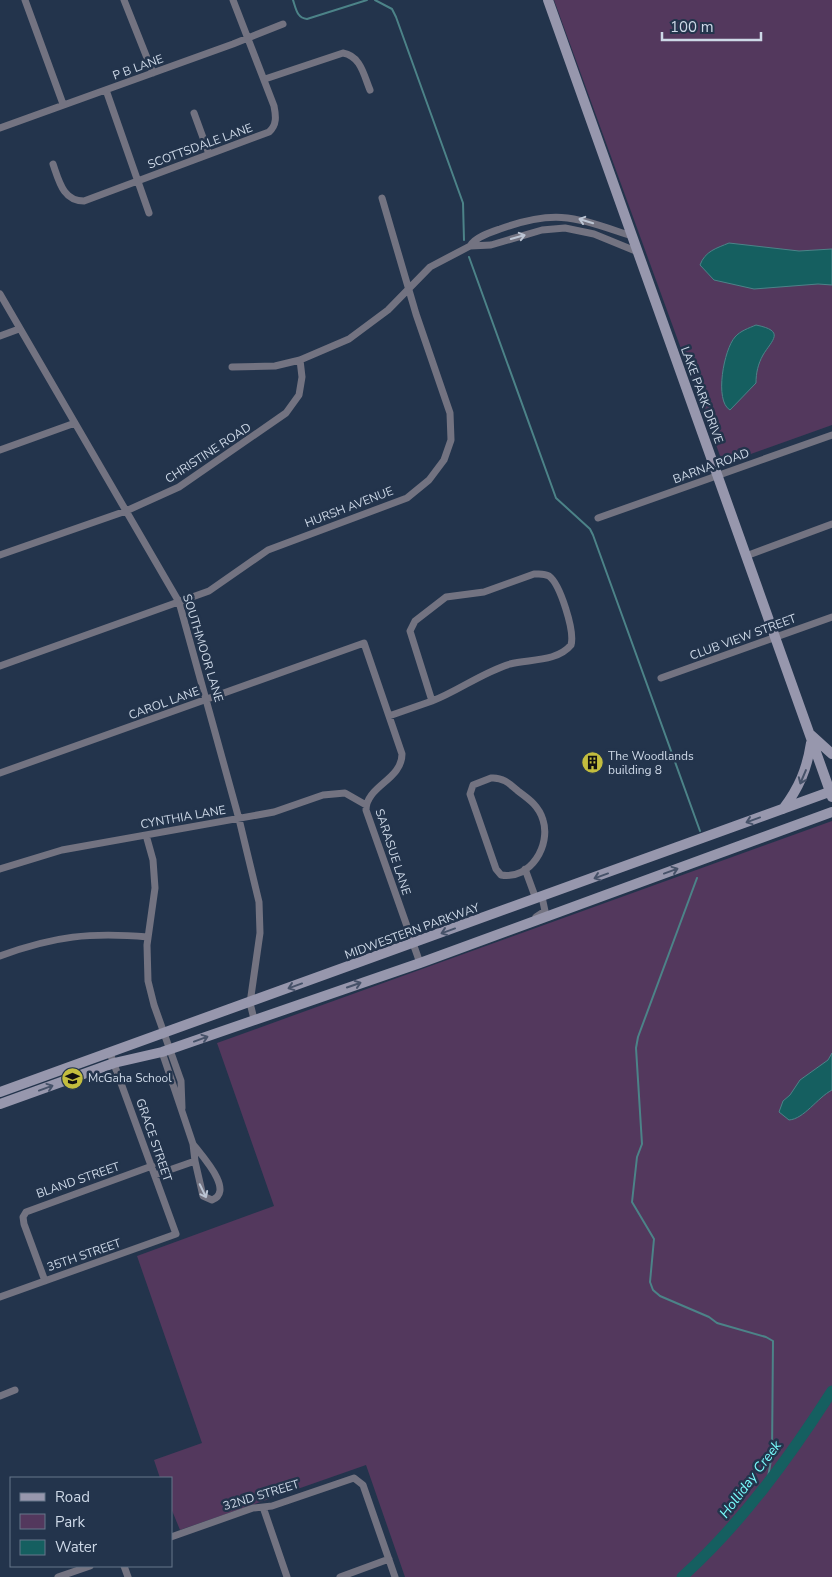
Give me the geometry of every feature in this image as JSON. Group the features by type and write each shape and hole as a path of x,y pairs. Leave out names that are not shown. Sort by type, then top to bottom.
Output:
{"main road":[{"name":"LAKE PARK DRIVE","path":"548,0 831,793"},
{"path":"811,737 832,754"},
{"path":"782,809 801,781 808,765 811,737"},
{"name":"MIDWESTERN PARKWAY","path":"0,1092 782,809 831,793"},
{"path":"0,1104 114,1063 167,1051 420,963 832,812"}],"street":[{"path":"25,0 64,104"},
{"path":"124,0 152,73"},
{"name":"SCOTTSDALE LANE","path":"53,164 67,196 78,201 84,201 264,135 273,129 276,117 265,79 233,0"},
{"name":"P B LANE","path":"0,128 283,24"},
{"path":"265,79 343,53 356,59 370,90"},
{"path":"106,90 149,213"},
{"path":"194,113 210,154"},
{"name":"HURSH AVENUE","path":"0,666 179,602 217,586 268,550 407,498 429,480 444,460 451,440 450,413 382,198"},
{"path":"232,367 263,367 300,360 340,343 362,331 388,310 430,267 470,246 473,242 493,231 542,216 576,218 632,236"},
{"path":"470,246 491,245 542,230 565,228 594,234 638,252"},
{"name":"SOUTHMOOR LANE","path":"0,294 179,602 207,698 259,902 260,933 250,1003 254,1020"},
{"path":"0,336 19,329"},
{"name":"CHRISTINE ROAD","path":"0,555 126,511 178,488 286,413 299,395 302,377 300,360"},
{"path":"0,450 75,423"},
{"name":"BARNA ROAD","path":"598,518 832,435"},
{"path":"746,556 832,524"},
{"path":"389,716 432,701 508,665 549,657 569,648 573,640 569,619 550,576 534,574 484,592 446,597 414,621 410,631 432,701"},
{"name":"CLUB VIEW STREET","path":"661,678 832,617"},
{"name":"CAROL LANE","path":"0,773 364,643"},
{"name":"SARASUE LANE","path":"364,643 400,744 402,760 396,772 372,796 366,805 368,817 420,963"},
{"path":"491,778 504,780 533,801 544,820 545,842 538,857 525,869 507,876 501,874 496,869 470,794 470,789 477,782 491,778"},
{"name":"CYNTHIA LANE","path":"0,869 62,850 274,812 323,795 345,793 366,805"},
{"path":"146,835 153,860 155,888 148,937 148,981 154,1005 165,1033 167,1051 182,1108 194,1144 210,1166 221,1187 221,1194 218,1198 212,1200 203,1196 194,1160 194,1144"},
{"path":"506,931 545,911 525,869"},
{"path":"0,956 62,937 113,934 148,937"},
{"name":"GRACE STREET","path":"110,1053 176,1234"},
{"path":"155,1175 194,1160"},
{"name":"BLAND STREET","path":"45,1281 24,1224 23,1217 26,1212 152,1166"},
{"name":"35TH STREET","path":"0,1297 176,1234"},
{"path":"0,1396 16,1390"},
{"name":"32ND STREET","path":"172,1537 253,1508 263,1507 350,1478 358,1480 363,1485 389,1559"},
{"path":"263,1507 287,1577"},
{"path":"340,1577 389,1559 395,1577"},
{"path":"58,1577 87,1567"}],"green space":[{"path":"554,0 832,0 832,425 723,464"},
{"path":"832,821 832,1577 405,1577 366,1465 180,1530 172,1510 172,1477 160,1477 154,1460 202,1443 137,1256 274,1206 217,1043"}],"water":[{"path":"729,243 799,251 832,249 832,285 818,284 754,289 714,280 700,265 702,260 708,253"},
{"path":"756,325 771,330 774,333 774,337 760,362 756,383 730,410 725,405 722,396 722,375 727,352 737,335"},
{"path":"832,1053 832,1090 800,1116 789,1120 779,1112 783,1101 790,1095 800,1080 828,1060"}],"waterway":[{"path":"293,0 299,15 307,19 367,0"},
{"path":"375,0 392,9 396,17 463,203 464,240"},
{"path":"469,257 556,498 590,529 593,535 700,831"},
{"path":"697,878 638,1037 636,1048 642,1144 637,1157 632,1202 654,1239 650,1282 653,1290 660,1296 709,1317 717,1323 766,1337 773,1341 772,1454 767,1483"},
{"name":"Holliday Creek","path":"682,1577 704,1557 744,1513 799,1441 832,1391"}],"place":[{"name":"The Woodlands building 8","path":"592,763"},
{"name":"McGaha School","path":"72,1078"}]}
